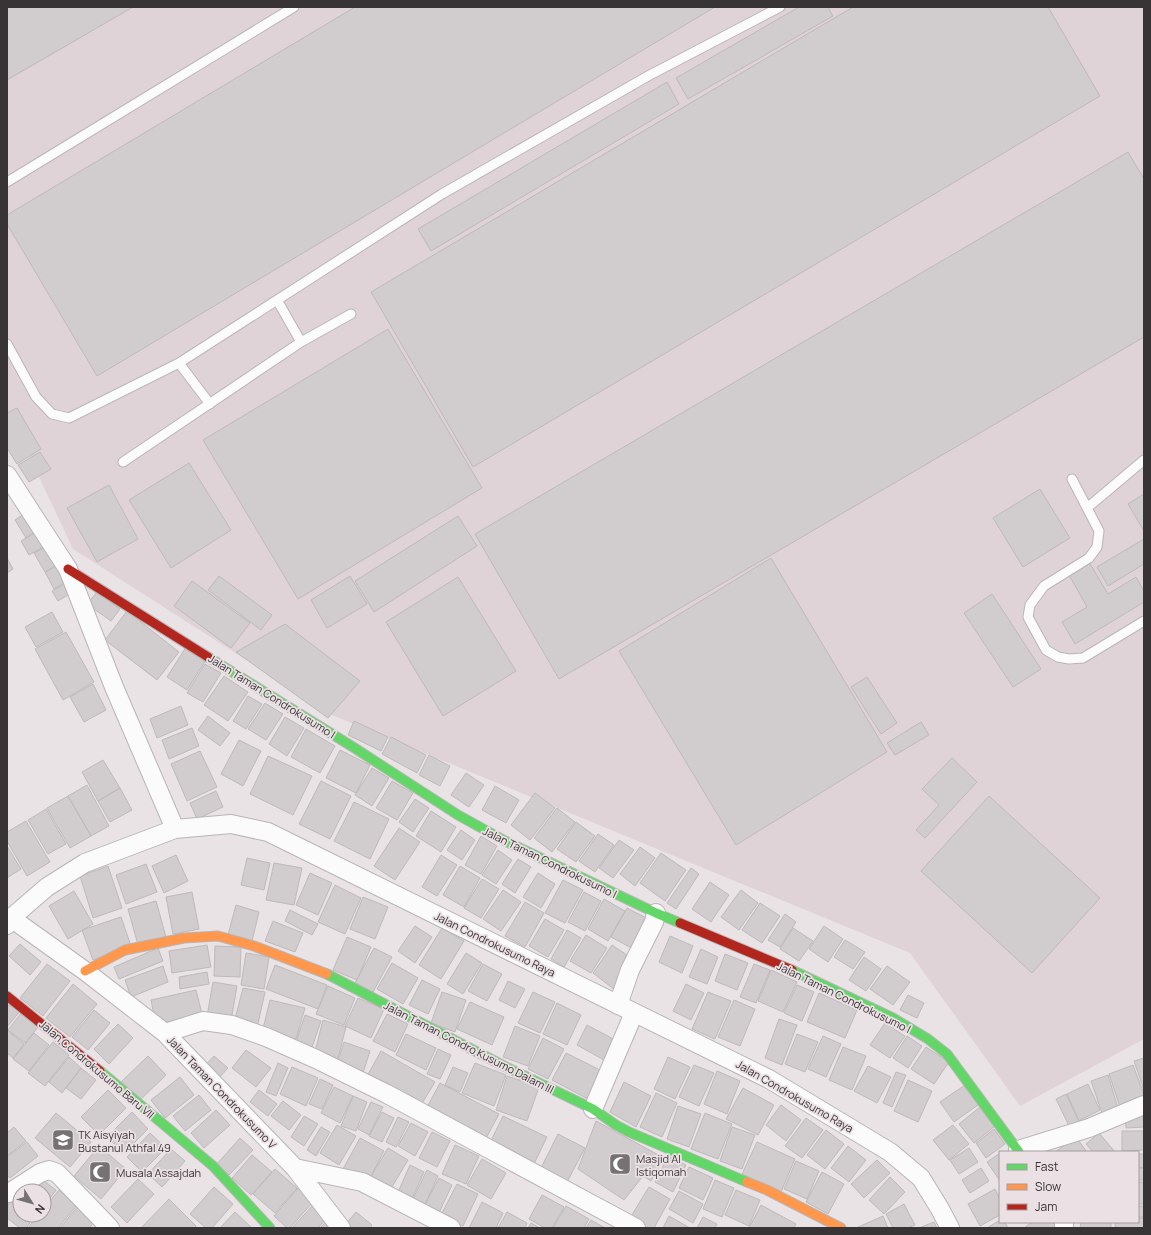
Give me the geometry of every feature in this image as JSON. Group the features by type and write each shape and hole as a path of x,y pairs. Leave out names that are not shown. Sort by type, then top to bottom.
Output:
{"street":[{"path":"7,475 68,569 114,687 175,829"},
{"name":"Jalan Taman Condrokusumo I","path":"68,569 353,747 458,815 505,841 656,914 790,969 893,1018 928,1039 947,1054 1018,1151"},
{"name":"Jalan Condrokusumo Raya","path":"9,922 47,887 85,863 175,829 230,824 268,832 769,1079 890,1152 921,1178 950,1228"},
{"path":"618,1005 630,970 654,922 656,914"},
{"name":"Jalan Taman Condrokusumo V","path":"9,922 85,971 165,1033 295,1168"},
{"name":"Jalan Taman Condro Kusumo Dalam III","path":"85,971 125,950 184,938 218,936 254,946 330,975 506,1067 593,1109 616,1126 767,1190 841,1228"},
{"name":"Jalan Condrokusumo Baru VII","path":"7,996 69,1045 213,1166 270,1228"},
{"path":"593,1109 634,1013"},
{"path":"165,1033 203,1021 232,1025 266,1037 316,1059 387,1094 636,1228"},
{"path":"1018,1151 1089,1128 1144,1105"},
{"path":"295,1168 341,1228"},
{"path":"295,1168 362,1182 451,1228"},
{"path":"7,1193 40,1172 49,1170 53,1171 57,1173 110,1228"}],"lane":[{"path":"7,182 294,7"},
{"path":"7,344 36,397 52,414 69,418 179,363 449,190 648,76 780,7"},
{"path":"277,300 301,342"},
{"path":"123,462 301,342 351,314"},
{"path":"179,363 210,404"},
{"path":"1087,508 1144,460"},
{"path":"1072,479 1099,531 1097,548 1089,558 1044,586 1030,605 1028,617 1046,650 1058,656 1069,659 1083,658 1144,622"}],"shaded area":[{"path":"7,7 1144,7 1144,1039 1020,1106 910,953 332,715 73,549 7,409"}],"building":[{"path":"7,7 133,7 7,80"},
{"path":"355,7 715,7 97,376 7,224 7,215"},
{"path":"799,7 828,7 833,16 688,99 676,78"},
{"path":"853,7 1048,7 1100,96 473,467 371,292"},
{"path":"667,82 679,104 431,251 418,229"},
{"path":"1128,152 1144,179 1144,337 559,679 475,534"},
{"path":"388,329 482,488 298,599 203,440"},
{"path":"17,408 41,449 17,464 7,448 7,413"},
{"path":"40,452 51,469 29,482 18,465"},
{"path":"189,463 231,530 171,568 129,500"},
{"path":"109,485 138,539 97,562 67,508"},
{"path":"1040,489 1070,538 1023,567 993,518"},
{"path":"1144,494 1144,531 1128,504"},
{"path":"28,511 40,529 26,538 15,520"},
{"path":"458,516 477,546 374,612 355,581"},
{"path":"40,529 49,544 29,555 21,541"},
{"path":"1144,539 1144,564 1108,586 1097,567"},
{"path":"49,545 60,564 45,572 34,553"},
{"path":"7,558 13,569 7,573"},
{"path":"771,558 887,752 736,845 619,651"},
{"path":"1089,562 1108,594 1136,577 1144,591 1144,602 1075,644 1062,622 1087,607 1069,575"},
{"path":"59,564 69,580 54,589 45,572"},
{"path":"219,576 272,615 261,630 208,590"},
{"path":"350,576 367,604 327,628 311,600"},
{"path":"458,577 516,671 443,716 386,622"},
{"path":"192,581 250,623 231,648 174,606"},
{"path":"66,583 71,593 58,601 52,591"},
{"path":"97,592 120,609 111,621 87,604"},
{"path":"992,594 1041,669 1013,687 964,613"},
{"path":"127,611 179,652 157,680 105,640"},
{"path":"52,612 63,632 36,647 25,627"},
{"path":"285,624 360,681 328,718 236,652"},
{"path":"66,632 94,682 63,700 35,649"},
{"path":"186,647 206,660 187,690 167,677"},
{"path":"205,664 221,673 203,702 187,693"},
{"path":"224,676 248,692 228,721 204,705"},
{"path":"867,677 897,723 881,734 851,687"},
{"path":"93,684 106,710 84,722 70,697"},
{"path":"248,696 262,704 246,729 233,721"},
{"path":"265,703 283,714 266,740 248,729"},
{"path":"181,706 188,725 157,738 150,719"},
{"path":"208,716 230,733 220,746 198,730"},
{"path":"285,717 304,728 287,756 269,744"},
{"path":"354,721 388,737 381,751 348,735"},
{"path":"921,722 929,735 895,755 887,743"},
{"path":"192,728 199,746 169,759 162,740"},
{"path":"306,729 335,746 320,773 291,757"},
{"path":"391,737 426,755 417,773 382,754"},
{"path":"239,740 261,751 243,786 221,774"},
{"path":"340,750 370,765 356,793 326,778"},
{"path":"200,751 217,787 187,801 171,764"},
{"path":"429,755 450,766 440,786 419,775"},
{"path":"268,756 312,776 293,815 250,794"},
{"path":"952,758 977,782 925,838 916,830 939,805 922,789"},
{"path":"103,760 120,788 98,801 82,772"},
{"path":"372,768 389,778 372,806 355,795"},
{"path":"466,773 484,785 469,807 451,795"},
{"path":"321,781 351,796 330,839 299,824"},
{"path":"392,781 413,793 397,820 376,808"},
{"path":"87,785 109,826 91,836 68,796"},
{"path":"495,786 519,800 506,823 482,810"},
{"path":"120,788 132,810 110,822 98,801"},
{"path":"216,791 223,807 197,819 190,803"},
{"path":"535,793 555,808 530,840 511,825"},
{"path":"68,796 91,836 70,848 47,808"},
{"path":"989,796 1100,898 1032,973 921,871"},
{"path":"415,799 429,808 413,832 399,822"},
{"path":"354,802 389,819 370,859 334,841"},
{"path":"557,808 575,822 552,852 534,838"},
{"path":"46,809 66,844 48,854 28,820"},
{"path":"431,811 456,827 441,852 416,836"},
{"path":"26,821 50,862 27,876 7,841 7,832"},
{"path":"576,822 595,836 576,862 557,849"},
{"path":"399,828 420,842 395,880 374,866"},
{"path":"461,830 475,840 462,860 447,850"},
{"path":"598,834 614,845 595,872 579,861"},
{"path":"481,836 497,846 481,874 465,865"},
{"path":"619,840 634,850 613,878 599,868"},
{"path":"7,846 21,869 7,878"},
{"path":"640,847 655,858 635,886 620,874"},
{"path":"498,850 512,860 496,884 482,875"},
{"path":"661,853 686,870 665,901 640,883"},
{"path":"176,855 188,881 164,893 152,866"},
{"path":"441,855 457,865 437,896 422,887"},
{"path":"247,858 270,863 264,890 241,885"},
{"path":"518,859 531,867 515,893 502,884"},
{"path":"274,863 302,868 294,905 266,900"},
{"path":"146,864 157,892 126,904 116,875"},
{"path":"108,866 122,908 93,918 80,876"},
{"path":"460,866 480,878 464,907 443,895"},
{"path":"691,868 699,874 676,909 667,903"},
{"path":"310,873 332,883 318,915 296,905"},
{"path":"538,873 555,884 541,908 523,897"},
{"path":"482,879 499,889 481,918 464,908"},
{"path":"563,880 583,890 565,923 545,913"},
{"path":"710,882 729,895 711,922 692,909"},
{"path":"335,885 361,898 345,934 318,922"},
{"path":"503,890 521,902 501,931 483,919"},
{"path":"741,890 758,903 739,930 721,917"},
{"path":"74,891 93,924 68,939 49,906"},
{"path":"192,892 199,929 173,934 166,897"},
{"path":"584,892 601,901 585,931 568,922"},
{"path":"363,897 388,907 375,939 350,929"},
{"path":"604,899 625,911 608,941 588,929"},
{"path":"156,901 166,937 138,945 128,909"},
{"path":"525,902 544,913 525,947 505,936"},
{"path":"760,903 780,916 762,943 742,930"},
{"path":"236,905 259,912 252,941 228,935"},
{"path":"627,908 652,921 637,951 611,937"},
{"path":"290,910 318,924 312,935 285,921"},
{"path":"785,914 796,922 780,947 768,940"},
{"path":"121,917 131,946 93,960 82,930"},
{"path":"545,919 564,930 548,957 529,946"},
{"path":"273,921 303,933 295,952 265,941"},
{"path":"415,926 432,937 415,963 398,951"},
{"path":"824,926 843,939 828,962 809,949"},
{"path":"442,928 464,941 441,979 419,965"},
{"path":"793,928 813,941 799,961 780,949"},
{"path":"567,930 581,938 564,967 551,959"},
{"path":"586,935 607,948 591,973 570,961"},
{"path":"670,936 693,946 682,973 659,962"},
{"path":"347,937 371,947 357,980 333,970"},
{"path":"845,940 865,952 853,969 834,957"},
{"path":"20,944 41,962 30,975 9,956"},
{"path":"207,945 211,967 172,973 169,951"},
{"path":"612,945 633,959 615,990 593,973"},
{"path":"215,946 241,947 240,977 214,976"},
{"path":"158,948 163,961 119,979 114,967"},
{"path":"374,948 392,957 373,992 355,983"},
{"path":"701,949 718,957 707,984 689,977"},
{"path":"246,953 269,957 264,989 241,985"},
{"path":"466,953 482,963 463,994 447,984"},
{"path":"725,954 748,963 737,990 715,981"},
{"path":"864,957 881,969 866,991 849,980"},
{"path":"392,963 418,978 403,1004 377,989"},
{"path":"47,964 70,981 43,1016 20,998"},
{"path":"483,964 502,974 487,1001 468,991"},
{"path":"754,964 770,970 756,1003 740,997"},
{"path":"275,965 327,985 318,1009 266,989"},
{"path":"163,966 168,982 131,997 125,980"},
{"path":"887,966 910,982 893,1005 870,989"},
{"path":"771,970 797,982 783,1012 758,1001"},
{"path":"207,972 209,984 180,989 179,977"},
{"path":"422,980 440,989 428,1014 409,1005"},
{"path":"508,981 525,989 515,1008 499,1000"},
{"path":"213,982 237,986 231,1021 207,1016"},
{"path":"73,984 97,1004 70,1037 46,1018"},
{"path":"686,984 704,993 691,1020 673,1011"},
{"path":"797,985 814,992 802,1021 784,1013"},
{"path":"328,986 355,998 344,1025 316,1014"},
{"path":"243,988 265,992 257,1028 234,1023"},
{"path":"196,990 202,1014 156,1025 151,1000"},
{"path":"442,992 466,1000 455,1032 431,1023"},
{"path":"533,992 555,1002 540,1033 518,1023"},
{"path":"708,992 731,1001 715,1039 692,1029"},
{"path":"819,993 857,1010 845,1038 807,1022"},
{"path":"908,995 924,1003 917,1018 900,1010"},
{"path":"358,998 384,1009 371,1038 345,1026"},
{"path":"270,1000 305,1008 296,1039 262,1033"},
{"path":"734,1000 755,1009 740,1046 718,1037"},
{"path":"470,1002 504,1017 492,1045 457,1029"},
{"path":"557,1003 581,1015 567,1045 543,1034"},
{"path":"7,1005 21,1010 7,1027"},
{"path":"94,1010 110,1023 88,1050 72,1037"},
{"path":"22,1012 39,1026 25,1043 8,1030"},
{"path":"387,1014 408,1024 395,1052 373,1041"},
{"path":"305,1015 321,1021 310,1053 294,1048"},
{"path":"779,1019 797,1025 782,1065 765,1058"},
{"path":"323,1020 346,1027 337,1062 314,1056"},
{"path":"885,1023 905,1036 890,1058 870,1045"},
{"path":"118,1024 133,1038 109,1064 94,1049"},
{"path":"587,1025 617,1041 606,1061 577,1045"},
{"path":"515,1026 540,1036 528,1066 503,1057"},
{"path":"7,1030 24,1044 13,1058 7,1053"},
{"path":"34,1033 49,1045 29,1071 13,1059"},
{"path":"406,1034 436,1048 426,1070 396,1055"},
{"path":"797,1034 818,1042 805,1072 785,1064"},
{"path":"823,1036 841,1044 826,1077 808,1069"},
{"path":"907,1036 922,1046 908,1068 893,1058"},
{"path":"543,1038 564,1049 548,1079 528,1069"},
{"path":"53,1042 69,1055 45,1086 28,1073"},
{"path":"344,1042 370,1051 362,1076 336,1067"},
{"path":"843,1047 866,1056 852,1090 829,1080"},
{"path":"926,1047 949,1062 934,1084 911,1069"},
{"path":"438,1049 451,1055 440,1079 427,1074"},
{"path":"246,1050 271,1068 256,1087 232,1068"},
{"path":"381,1051 435,1082 418,1110 365,1080"},
{"path":"566,1053 602,1071 588,1099 552,1080"},
{"path":"148,1056 166,1075 138,1102 120,1083"},
{"path":"214,1056 228,1068 217,1080 203,1068"},
{"path":"69,1057 81,1068 62,1093 49,1082"},
{"path":"668,1057 690,1067 675,1099 654,1089"},
{"path":"1144,1058 1144,1090 1134,1061"},
{"path":"278,1063 288,1068 276,1096 266,1092"},
{"path":"475,1063 506,1075 494,1106 462,1093"},
{"path":"694,1065 714,1073 699,1106 679,1097"},
{"path":"1133,1065 1144,1094 1144,1099 1120,1107 1109,1074"},
{"path":"868,1066 891,1077 877,1103 854,1091"},
{"path":"292,1067 318,1078 306,1106 280,1094"},
{"path":"453,1067 468,1073 460,1092 445,1085"},
{"path":"81,1068 96,1080 81,1099 66,1088"},
{"path":"717,1071 740,1081 727,1114 704,1104"},
{"path":"896,1072 906,1075 892,1107 883,1103"},
{"path":"1108,1075 1118,1108 1102,1113 1091,1081"},
{"path":"507,1076 539,1087 527,1121 496,1110"},
{"path":"180,1077 194,1095 165,1118 151,1100"},
{"path":"320,1079 333,1085 322,1109 309,1104"},
{"path":"908,1080 932,1091 918,1122 894,1111"},
{"path":"624,1082 651,1096 636,1127 610,1112"},
{"path":"440,1083 499,1114 483,1144 424,1113"},
{"path":"1088,1084 1100,1110 1079,1121 1067,1094"},
{"path":"965,1085 978,1105 954,1122 940,1102"},
{"path":"334,1087 353,1096 340,1123 321,1113"},
{"path":"743,1088 774,1105 758,1135 726,1119"},
{"path":"108,1090 126,1108 99,1135 81,1117"},
{"path":"259,1090 277,1104 268,1116 250,1102"},
{"path":"656,1093 677,1103 662,1137 640,1127"},
{"path":"1066,1094 1081,1126 1071,1130 1056,1099"},
{"path":"199,1095 211,1110 185,1131 173,1116"},
{"path":"353,1096 367,1102 356,1131 341,1126"},
{"path":"283,1101 301,1115 289,1130 271,1116"},
{"path":"371,1102 383,1107 369,1135 358,1129"},
{"path":"781,1105 801,1120 786,1141 766,1125"},
{"path":"678,1106 701,1114 689,1147 667,1139"},
{"path":"980,1107 995,1126 974,1143 959,1124"},
{"path":"216,1110 230,1125 204,1148 191,1133"},
{"path":"132,1112 148,1129 124,1153 107,1137"},
{"path":"382,1112 394,1118 382,1142 369,1136"},
{"name":"TK Aisyiyah Bustanul Athfal 49","path":"56,1113 91,1142 70,1167 35,1138"},
{"path":"705,1113 732,1124 718,1159 691,1149"},
{"path":"1143,1115 1144,1127 1126,1128 1125,1116"},
{"path":"304,1116 318,1124 304,1146 291,1137"},
{"path":"503,1116 547,1137 532,1168 488,1147"},
{"path":"398,1117 409,1122 396,1147 386,1142"},
{"path":"806,1118 823,1130 802,1158 785,1146"},
{"name":"Masjid Al Istiqomah","path":"596,1121 664,1158 651,1181 643,1176 624,1200 578,1169"},
{"path":"411,1123 428,1132 415,1156 398,1146"},
{"path":"337,1125 356,1136 339,1165 320,1153"},
{"path":"953,1125 969,1144 949,1160 933,1140"},
{"path":"14,1127 26,1141 7,1156 7,1133"},
{"path":"321,1127 330,1132 316,1156 307,1150"},
{"path":"732,1127 755,1135 742,1169 720,1161"},
{"path":"994,1129 1005,1144 986,1158 976,1143"},
{"path":"826,1130 844,1144 825,1169 807,1155"},
{"path":"1122,1131 1144,1131 1144,1150 1122,1151"},
{"path":"432,1132 450,1141 437,1167 419,1158"},
{"path":"150,1133 166,1148 142,1172 127,1157"},
{"path":"1099,1133 1114,1151 1092,1151 1086,1144"},
{"path":"558,1134 585,1148 567,1182 541,1168"},
{"path":"1076,1137 1086,1151 1056,1151"},
{"path":"240,1138 253,1150 229,1175 217,1164"},
{"path":"360,1138 384,1151 368,1182 343,1169"},
{"path":"27,1142 38,1156 10,1178 7,1175 7,1157"},
{"path":"757,1142 795,1159 781,1192 742,1174"},
{"path":"455,1145 479,1156 466,1184 442,1174"},
{"name":"Musala Assajdah","path":"99,1146 126,1169 101,1199 74,1176"},
{"path":"848,1146 866,1160 849,1182 831,1168"},
{"path":"388,1148 408,1160 389,1192 369,1180"},
{"path":"969,1148 978,1162 959,1174 950,1160"},
{"path":"171,1149 185,1161 162,1187 148,1174"},
{"path":"999,1154 999,1180 987,1162"},
{"path":"1139,1154 1144,1154 1144,1168 1139,1167"},
{"path":"252,1155 272,1172 251,1195 232,1178"},
{"path":"668,1156 686,1165 673,1192 655,1182"},
{"path":"482,1159 506,1173 491,1199 467,1185"},
{"path":"877,1160 890,1173 864,1198 851,1184"},
{"path":"796,1161 819,1171 807,1199 784,1189"},
{"path":"410,1165 424,1172 409,1205 395,1199"},
{"path":"689,1167 713,1178 703,1200 679,1188"},
{"path":"981,1168 989,1181 970,1193 962,1180"},
{"path":"1139,1168 1144,1168 1144,1180 1139,1180"},
{"path":"275,1169 297,1188 275,1213 253,1194"},
{"path":"427,1170 438,1176 422,1211 410,1205"},
{"path":"822,1172 844,1184 828,1214 806,1202"},
{"path":"890,1177 905,1192 884,1214 869,1200"},
{"path":"40,1178 47,1183 36,1183"},
{"path":"439,1178 452,1185 437,1217 422,1210"},
{"path":"138,1179 154,1194 127,1223 111,1207"},
{"path":"715,1180 734,1188 722,1217 703,1209"},
{"path":"1139,1182 1144,1182 1144,1204 1139,1204"},
{"path":"457,1184 478,1194 463,1226 441,1215"},
{"path":"52,1187 56,1190 52,1196"},
{"path":"214,1187 233,1204 212,1228 206,1228 190,1214"},
{"path":"649,1187 670,1199 654,1228 647,1228 630,1218"},
{"path":"298,1188 313,1202 290,1228 287,1228 274,1216"},
{"path":"995,1189 999,1197 999,1216 980,1226 968,1204"},
{"path":"59,1190 77,1205 58,1228 28,1228 32,1223 52,1223 52,1198"},
{"path":"736,1190 760,1200 749,1226 725,1215"},
{"path":"679,1191 703,1204 693,1223 669,1209"},
{"path":"542,1195 564,1207 552,1228 545,1228 529,1219"},
{"path":"12,1199 12,1222 7,1218 7,1206"},
{"path":"169,1199 196,1226 194,1228 141,1228"},
{"path":"482,1202 503,1213 496,1228 469,1228"},
{"path":"904,1204 915,1225 908,1228 893,1228 886,1214"},
{"path":"313,1205 327,1218 318,1228 292,1228"},
{"path":"761,1205 796,1224 794,1228 749,1228"},
{"path":"78,1206 96,1220 89,1228 60,1228"},
{"path":"566,1206 589,1219 584,1228 553,1228"},
{"path":"1139,1206 1144,1206 1144,1217 1139,1217"},
{"path":"235,1212 252,1228 220,1228"},
{"path":"356,1212 372,1225 370,1228 349,1228 345,1225"},
{"path":"507,1212 527,1223 525,1228 498,1228"},
{"path":"669,1216 690,1228 663,1228"},
{"path":"883,1216 888,1228 856,1228"},
{"path":"703,1217 717,1224 715,1228 697,1228"},
{"path":"1139,1218 1144,1218 1144,1228 1115,1228 1115,1223 1139,1223"},
{"path":"328,1220 336,1228 320,1228"},
{"path":"591,1220 605,1228 586,1228"},
{"path":"999,1221 999,1223 1006,1223 1008,1228 987,1228"},
{"path":"934,1222 937,1228 919,1228"},
{"path":"14,1223 30,1223 26,1228 20,1228"},
{"path":"531,1223 540,1228 528,1228"},
{"path":"1031,1223 1058,1223 1061,1228 1024,1228"},
{"path":"1081,1223 1111,1223 1111,1228 1080,1228"}],"traffic: fast":[{"path":"208,657 353,747 458,815 505,841 680,923"},
{"path":"792,970 893,1018 928,1039 947,1054 1018,1151"},
{"path":"327,974 506,1067 593,1109 629,1132 747,1182"},
{"path":"100,1071 213,1166 270,1228"}],"traffic: slow":[{"path":"85,971 125,950 184,938 218,936 254,946 327,974"},
{"path":"747,1182 767,1190 841,1228"}],"traffic: jam":[{"path":"68,569 208,657"},
{"path":"680,923 792,970"},
{"path":"7,996 100,1071"}],"place":[{"name":"TK Aisyiyah Bustanul Athfal 49","path":"63,1140"},
{"name":"Masjid Al Istiqomah","path":"620,1164"},
{"name":"Musala Assajdah","path":"100,1172"}]}
